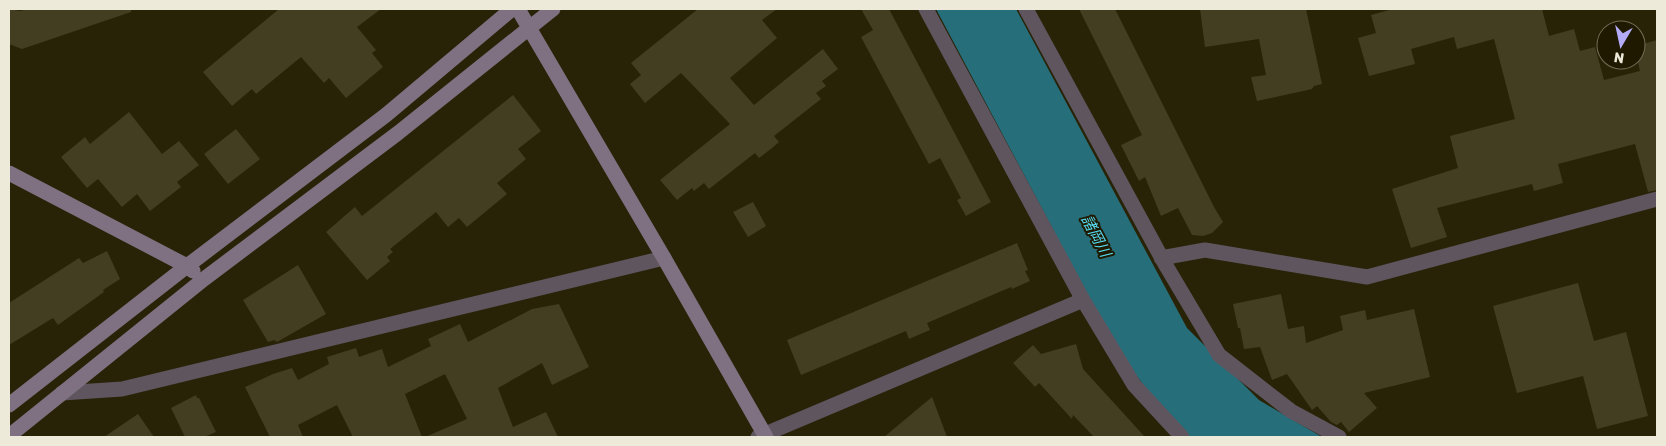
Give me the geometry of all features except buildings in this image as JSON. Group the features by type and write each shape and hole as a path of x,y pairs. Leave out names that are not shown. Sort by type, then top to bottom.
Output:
{"street":[{"path":"9,405 187,266 386,115 512,9"},
{"path":"518,9 664,258 763,436 1083,300"},
{"path":"9,436 204,279 398,133 554,9"},
{"path":"926,9 1083,300 1134,384 1182,437"},
{"path":"1026,9 1161,258 1219,356 1291,411 1339,437"},
{"path":"9,173 187,266 204,279"},
{"path":"1161,258 1205,250 1367,277 1657,199"},
{"path":"62,393 122,389 664,258"}],"water":[{"name":"諸岡川","path":"936,9 1016,9 1187,328 1259,400 1322,437 1189,437 1166,416 1123,357 1090,299"}]}
